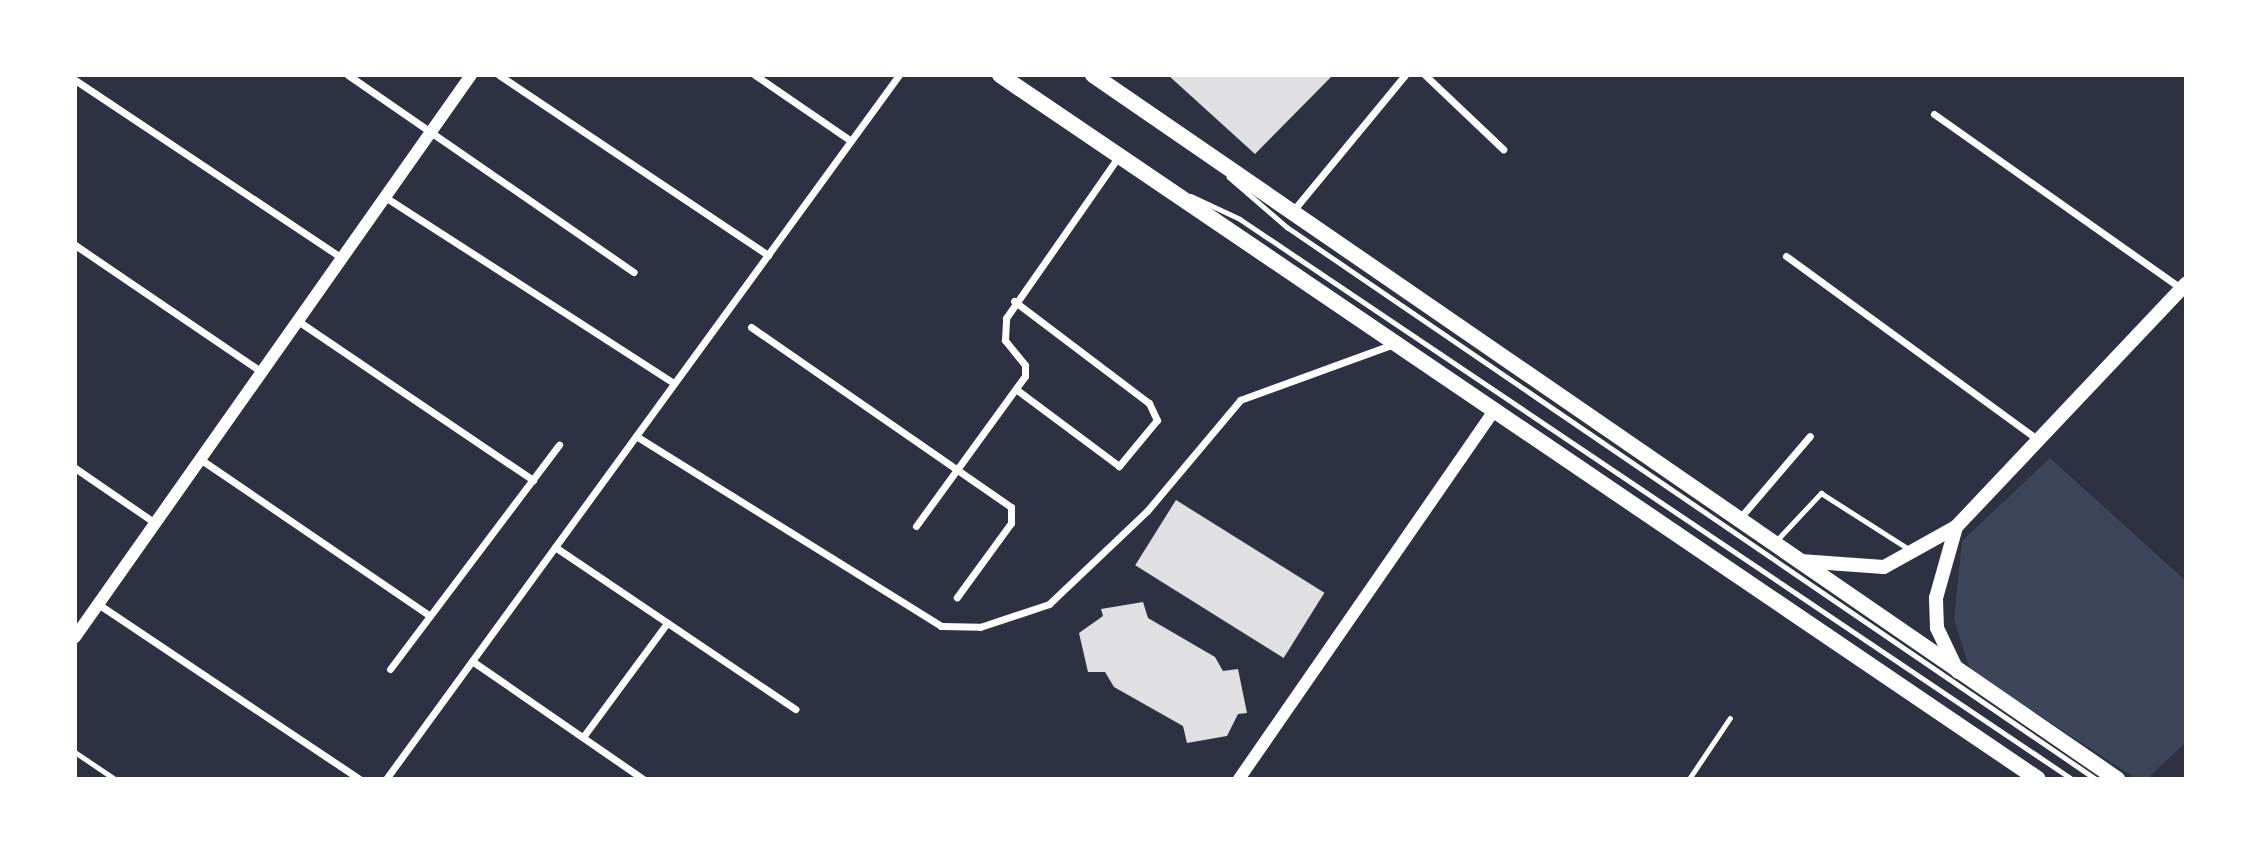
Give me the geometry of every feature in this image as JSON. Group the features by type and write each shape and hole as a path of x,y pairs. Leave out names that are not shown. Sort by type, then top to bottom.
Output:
{"main road":[{"path":"1000,75 2038,779"},
{"path":"1093,75 1791,560 2117,779"},
{"path":"1791,560 1884,567 1916,552 1955,527 2184,287"},
{"path":"1955,527 1936,598 1937,628 1959,673"}],"street":[{"path":"348,75 428,135 634,272"},
{"path":"75,637 471,75"},
{"path":"499,75 768,255"},
{"path":"755,75 851,141"},
{"path":"386,779 899,75"},
{"path":"1291,213 1405,75"},
{"path":"1424,75 1503,149"},
{"path":"75,80 342,258"},
{"path":"1934,114 2184,287"},
{"path":"916,526 1017,390 1025,365 1002,331 1014,301 1119,155"},
{"path":"385,197 674,383"},
{"path":"75,245 262,372"},
{"path":"1786,256 2038,440"},
{"path":"1014,301 1149,403 1157,420 1119,466 1017,390"},
{"path":"298,321 533,480"},
{"path":"751,327 1011,507 1012,516 957,597"},
{"path":"636,436 941,626 980,627 1030,615 1101,559 1240,400 1395,343"},
{"path":"1239,779 1494,411"},
{"path":"1737,522 1810,436"},
{"path":"390,669 559,445"},
{"path":"201,459 430,616"},
{"path":"75,468 155,523"},
{"path":"555,547 795,709"},
{"path":"99,604 359,779"},
{"path":"583,737 667,623"},
{"path":"472,661 643,779"}],"lane":[{"path":"1211,157 1254,204 2096,779"},
{"path":"1146,174 1240,219 2071,779"},
{"path":"1772,546 1821,493 1916,552"},
{"path":"1689,779 1730,718"},
{"path":"75,752 115,779"}],"shaded area":[{"path":"2050,458 2186,581 2186,742 2147,779 2137,779 1970,670 1954,619 1962,541"}],"building":[{"path":"1168,75 1333,75 1255,154"},
{"path":"1176,500 1324,593 1284,658 1135,565"},
{"path":"1143,602 1148,618 1215,657 1223,671 1238,669 1247,713 1238,714 1227,736 1187,743 1183,726 1114,687 1105,672 1088,672 1079,633 1103,616 1101,609"}]}
